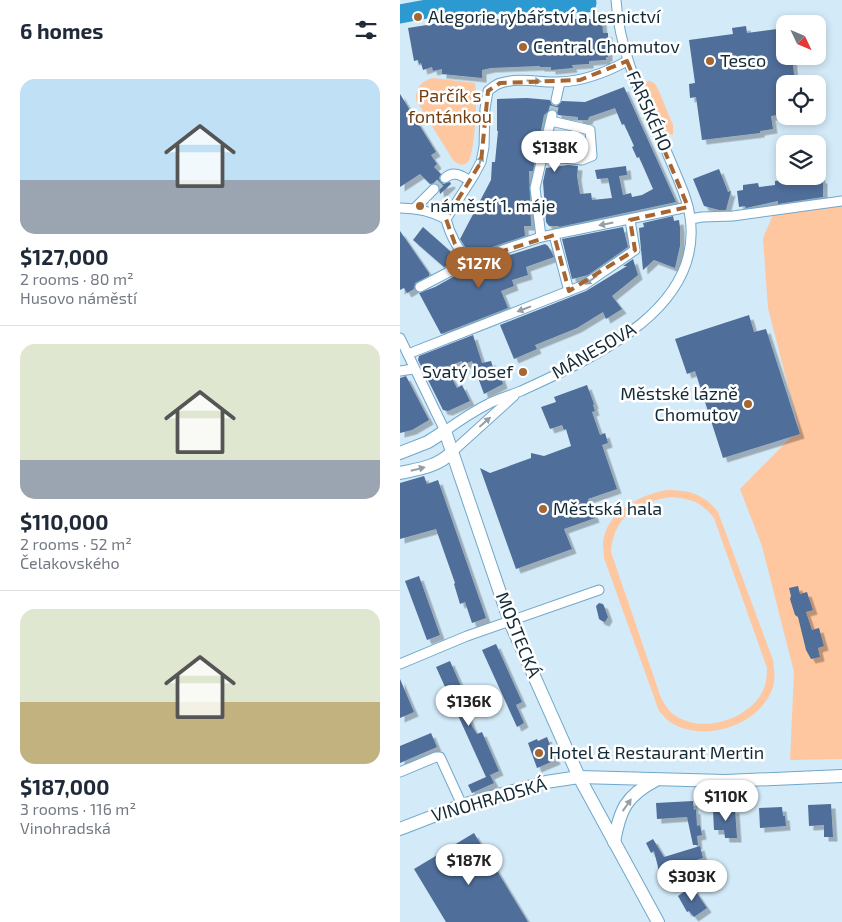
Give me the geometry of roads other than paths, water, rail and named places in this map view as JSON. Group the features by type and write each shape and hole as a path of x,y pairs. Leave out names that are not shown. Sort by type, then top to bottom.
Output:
{"street":[{"name":"FARSKÉHO","path":"616,0 617,20 627,61 675,169 688,207 690,219"},
{"path":"468,262 455,244 448,229 446,219 481,162 484,147 484,109 488,91 500,83 524,80 560,82 580,80 615,68 627,61"},
{"path":"556,100 560,82"},
{"path":"541,237 536,188 543,156 552,118 590,130 592,156 582,160 543,156"},
{"path":"445,178 449,174 456,174 470,181"},
{"path":"415,208 434,189"},
{"path":"690,219 733,216 842,201"},
{"path":"420,287 468,262 541,237 688,207"},
{"path":"400,208 415,208 435,213 446,219"},
{"name":"MÁNESOVA","path":"445,430 490,403 520,392 606,348 634,330 660,307 671,293 685,266 691,237 690,219"},
{"path":"408,354 584,285 635,250 630,220"},
{"path":"554,234 569,291"},
{"name":"MOSTECKÁ","path":"400,338 413,368 445,430 451,453 510,622 579,777 658,922"},
{"path":"400,371 413,368"},
{"name":"MÁNESOVA","path":"451,453 520,392"},
{"path":"400,452 428,442 445,430"},
{"path":"400,473 437,464 451,453"},
{"path":"400,664 467,636 599,590"},
{"path":"400,772 440,757 462,805"},
{"name":"VINOHRADSKÁ","path":"400,829 462,805 546,782 579,777 725,781 842,776"},
{"path":"614,842 618,818 625,804 640,788 656,780"}],"waterway":[{"path":"400,14 443,6 587,3"}],"tunnel":[{"path":"552,115 556,100"},
{"path":"434,189 445,178"}],"place":[{"name":"Alegorie rybářství a lesnictví","path":"418,17"},
{"name":"Central Chomutov","path":"523,47"},
{"name":"Tesco","path":"710,61"},
{"name":"náměstí 1. máje","path":"420,206"},
{"name":"Svatý Josef","path":"523,372"},
{"name":"Městské lázně Chomutov","path":"748,404"},
{"name":"Městská hala","path":"543,509"},
{"name":"Hotel & Restaurant Mertin","path":"539,753"}],"park label":[{"name":"Parčík s fontánkou","path":"450,106"}]}
